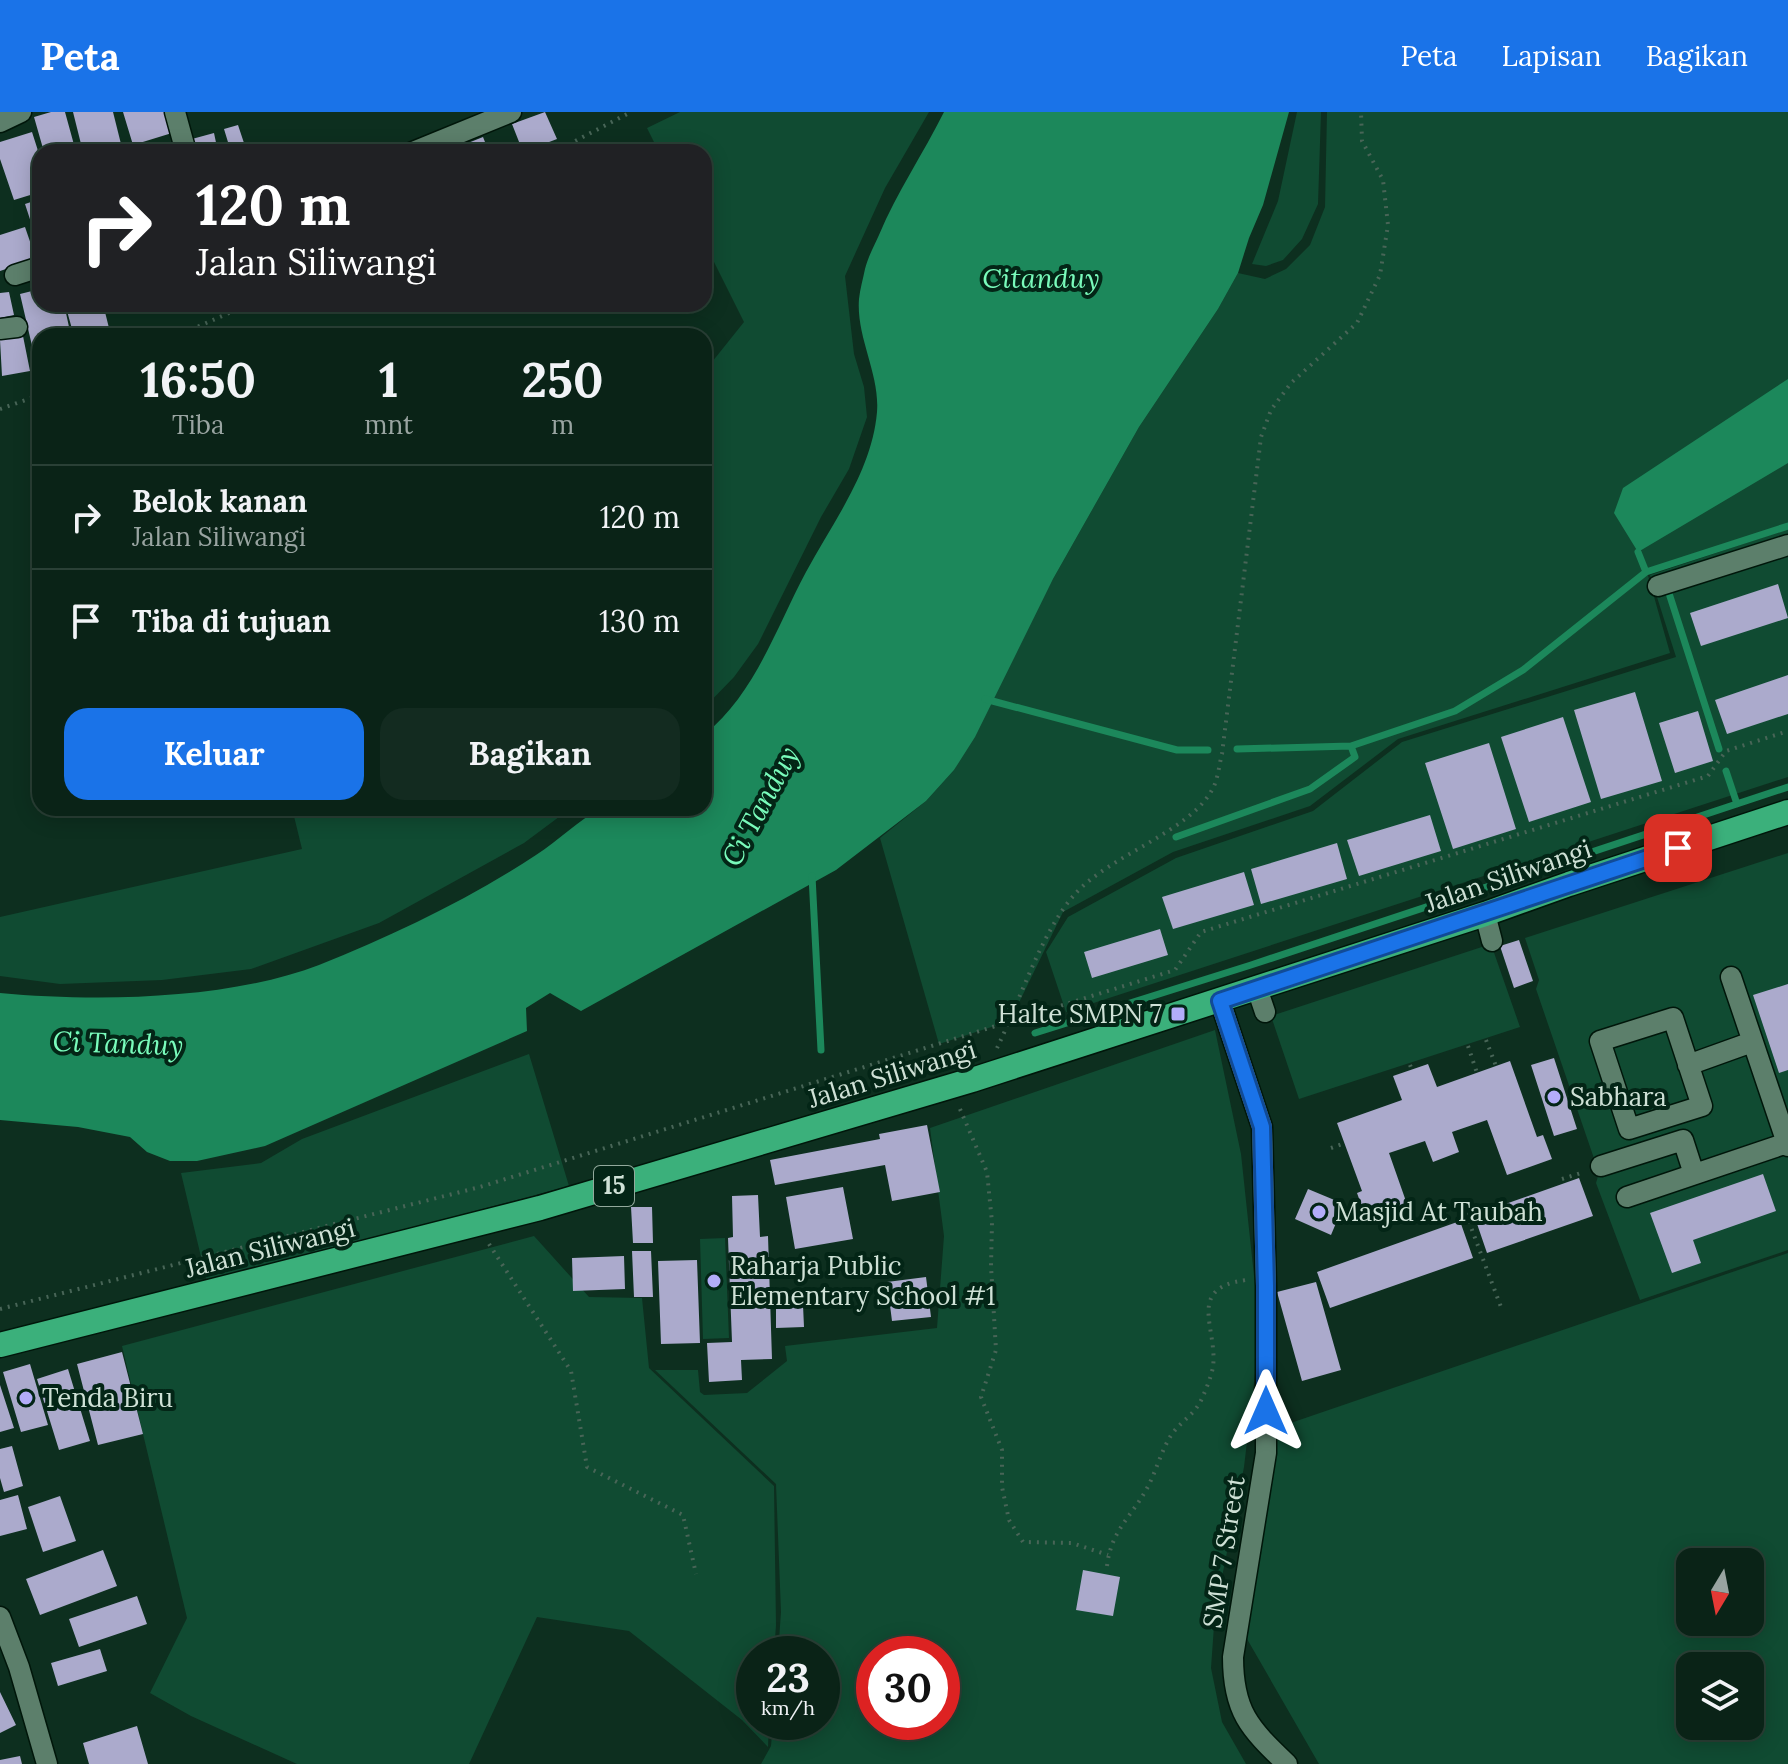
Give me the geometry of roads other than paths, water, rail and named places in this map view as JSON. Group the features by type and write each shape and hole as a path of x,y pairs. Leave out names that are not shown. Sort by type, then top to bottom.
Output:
{"highway":[{"name":"Jalan Siliwangi","path":"0,1345 483,1223 952,1086 1220,1001 1788,812"}],"street":[{"path":"0,122 21,112"},
{"path":"175,112 184,144"},
{"path":"433,144 511,112"},
{"path":"15,275 32,270"},
{"path":"1658,586 1788,545"},
{"path":"1485,914 1492,941"},
{"path":"1627,1197 1787,1145 1731,977"},
{"path":"1257,988 1265,1012"},
{"name":"SMP 7 Street","path":"1220,1001 1262,1127 1266,1286 1266,1453 1233,1657 1233,1686 1239,1708 1263,1741 1287,1764"},
{"path":"1673,1018 1702,1106 1673,1115 1629,1129 1600,1041 1673,1018"},
{"path":"1688,1065 1752,1042"},
{"path":"1673,1115 1694,1174"},
{"path":"1601,1166 1683,1140"},
{"path":"0,1617 10,1669 42,1741 47,1764"}],"water":[{"name":"Citanduy","path":"944,112 1289,112 1263,205 1238,273 1218,309 1139,427 1053,579 975,737 954,770 926,801 836,870 581,1011 550,993 526,1008 527,1031 265,1146 197,1161 170,1161 147,1152 130,1137 78,1127 0,1120 0,993 78,997 162,996 204,992 283,977 403,929 458,901 536,855 589,816 712,816 712,728 751,680 806,572 850,495 868,455 874,434 877,398 861,327 859,299 868,260 902,188"},
{"path":"1788,379 1788,463 1638,552 1614,513 1623,488"}],"waterway":[{"path":"1237,749 1351,746 1455,711 1523,670 1646,572 1788,526"},
{"path":"1638,552 1646,572"},
{"path":"1667,587 1719,749"},
{"path":"985,699 1177,750 1208,750"},
{"path":"1176,837 1310,789 1355,757 1351,746"},
{"path":"1726,771 1737,804"},
{"path":"1035,1033 1251,965 1788,787"},
{"path":"812,876 821,1050"}],"place":[{"name":"Halte SMPN 7","path":"1178,1014"},
{"name":"Sabhara","path":"1554,1097"},
{"name":"Masjid At Taubah","path":"1319,1212"},
{"name":"Raharja Public Elementary School #1","path":"714,1281"},
{"name":"Tenda Biru","path":"26,1398"}],"water label":[{"name":"Ci Tanduy","path":"760,806"},
{"name":"Ci Tanduy","path":"118,1043"}]}
